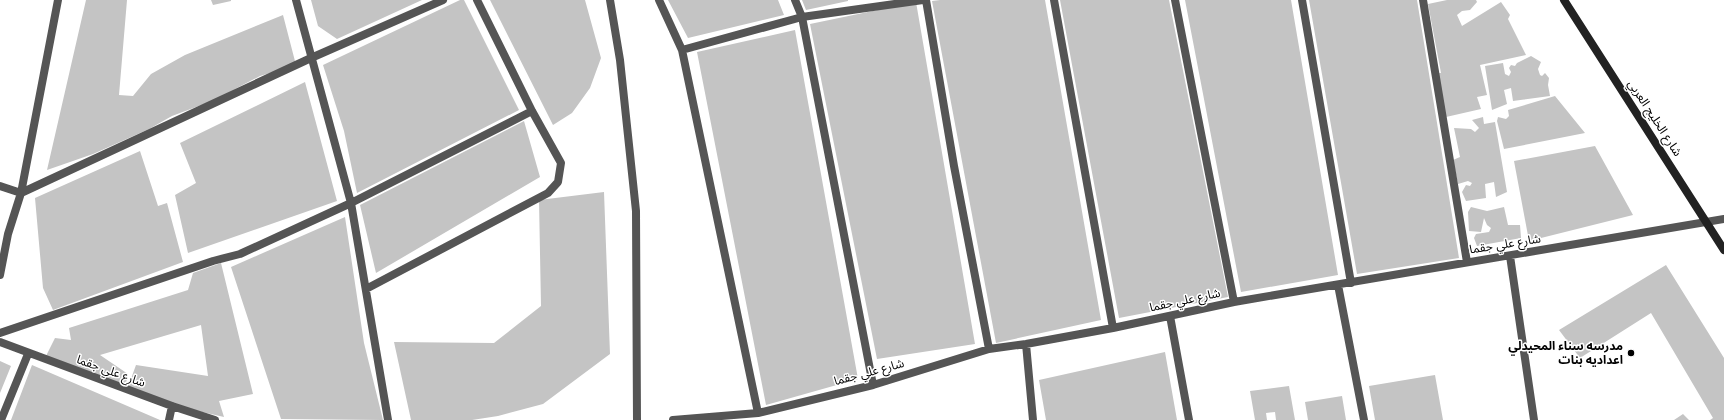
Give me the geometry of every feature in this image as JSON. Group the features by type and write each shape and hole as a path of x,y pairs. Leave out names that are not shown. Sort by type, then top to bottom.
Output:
{"main road":[{"name":"شارع الخليج العربي","path":"1564,0 1724,250"}],"street":[{"path":"0,275 8,234 21,193 58,0"},
{"path":"296,0 351,203 388,420"},
{"path":"0,186 21,193 311,58 443,0"},
{"path":"366,289 548,193 558,182 561,163 532,111 477,0"},
{"path":"610,0 620,60 636,211 637,420"},
{"path":"659,0 682,50 758,413"},
{"path":"795,0 802,17 873,384"},
{"path":"682,50 802,17 924,0 989,349"},
{"path":"1054,0 1114,328"},
{"path":"1175,0 1234,302"},
{"path":"1302,0 1351,283"},
{"path":"1423,0 1467,262"},
{"path":"0,333 213,261 240,254 351,203 532,111"},
{"name":"شارع علي جقما","path":"673,420 758,413 873,384 989,349 1114,328 1234,302 1724,219"},
{"path":"1510,256 1534,420"},
{"path":"1338,285 1364,420"},
{"path":"1170,316 1189,420"},
{"name":"شارع علي جقما","path":"0,342 28,354 215,420"},
{"path":"1026,344 1032,420"},
{"path":"1,420 28,354"},
{"path":"169,420 172,406"}],"building":[{"path":"86,0 127,0 119,95 133,96 151,74 185,55 283,15 296,65 260,76 212,101 172,116 149,129 93,154 47,170"},
{"path":"211,0 231,0 231,1 213,5"},
{"path":"311,0 422,0 337,39 318,26"},
{"path":"460,0 464,0 519,110 357,193 344,131 323,65"},
{"path":"490,0 585,0 601,58 590,88 572,113 553,125"},
{"path":"668,0 778,0 784,15 688,38"},
{"path":"802,0 848,0 848,1 806,10"},
{"path":"1045,0 1101,320 996,343 932,1"},
{"path":"1060,0 1169,0 1228,297 1119,318"},
{"path":"1185,0 1291,0 1338,275 1241,292"},
{"path":"1309,0 1417,0 1459,258 1357,274"},
{"path":"1447,0 1476,0 1477,2 1470,10 1462,11 1457,15 1462,26 1501,2 1510,15 1508,19 1526,55 1480,65 1487,95 1477,97 1481,109 1446,117 1435,73 1441,73 1428,4"},
{"path":"916,2 975,344 877,359 810,24"},
{"path":"795,30 858,379 766,405 697,52"},
{"path":"1531,56 1541,62 1538,69 1540,75 1542,76 1545,73 1549,78 1548,85 1550,96 1513,101 1511,88 1504,90 1507,104 1492,110 1485,66 1503,63 1505,74 1509,76 1511,72 1509,68 1511,65 1515,66 1517,63"},
{"path":"305,82 337,201 188,253 175,195 196,183 180,143"},
{"path":"1555,96 1585,133 1504,149 1497,121 1498,117 1506,119 1509,116 1508,110"},
{"path":"1483,117 1484,124 1495,122 1507,192 1496,197 1494,182 1485,184 1486,198 1466,201 1462,192 1466,185 1470,186 1472,183 1468,181 1458,184 1453,160 1460,157 1454,128 1471,129 1475,132 1479,128 1472,120"},
{"path":"524,121 540,177 376,273 360,205"},
{"path":"1595,146 1633,215 1529,241 1514,161"},
{"path":"140,151 158,206 167,203 183,262 53,310 43,288 35,198"},
{"path":"604,192 610,354 543,404 498,416 472,420 411,420 394,342 494,343 541,306 539,200"},
{"path":"1471,207 1487,211 1504,207 1508,225 1520,225 1521,238 1477,246 1474,238 1476,234 1489,232 1491,228 1487,225 1484,218 1481,232 1469,231 1468,212"},
{"path":"345,217 364,343 383,420 281,419 231,267"},
{"path":"221,263 253,394 219,401 224,417 172,405 128,387 136,365 208,376 201,325 100,355 128,374 125,389 45,358 55,338 71,340 69,328 188,290 193,273"},
{"path":"1666,265 1724,358 1724,420 1710,420 1713,418 1651,313 1580,358 1559,330"},
{"path":"1165,352 1177,420 1046,420 1039,380"},
{"path":"0,361 11,366 0,393"},
{"path":"32,365 160,420 11,420"},
{"path":"1435,375 1443,420 1375,420 1369,386"},
{"path":"1289,386 1295,420 1276,420 1275,412 1266,413 1267,420 1255,420 1250,391"},
{"path":"1342,396 1346,420 1308,420 1305,402"},
{"path":"1683,414 1689,420 1674,420"}],"place":[{"name":"مدرسه سناء المحيدلي اعداديه بنات","path":"1631,353"}]}
